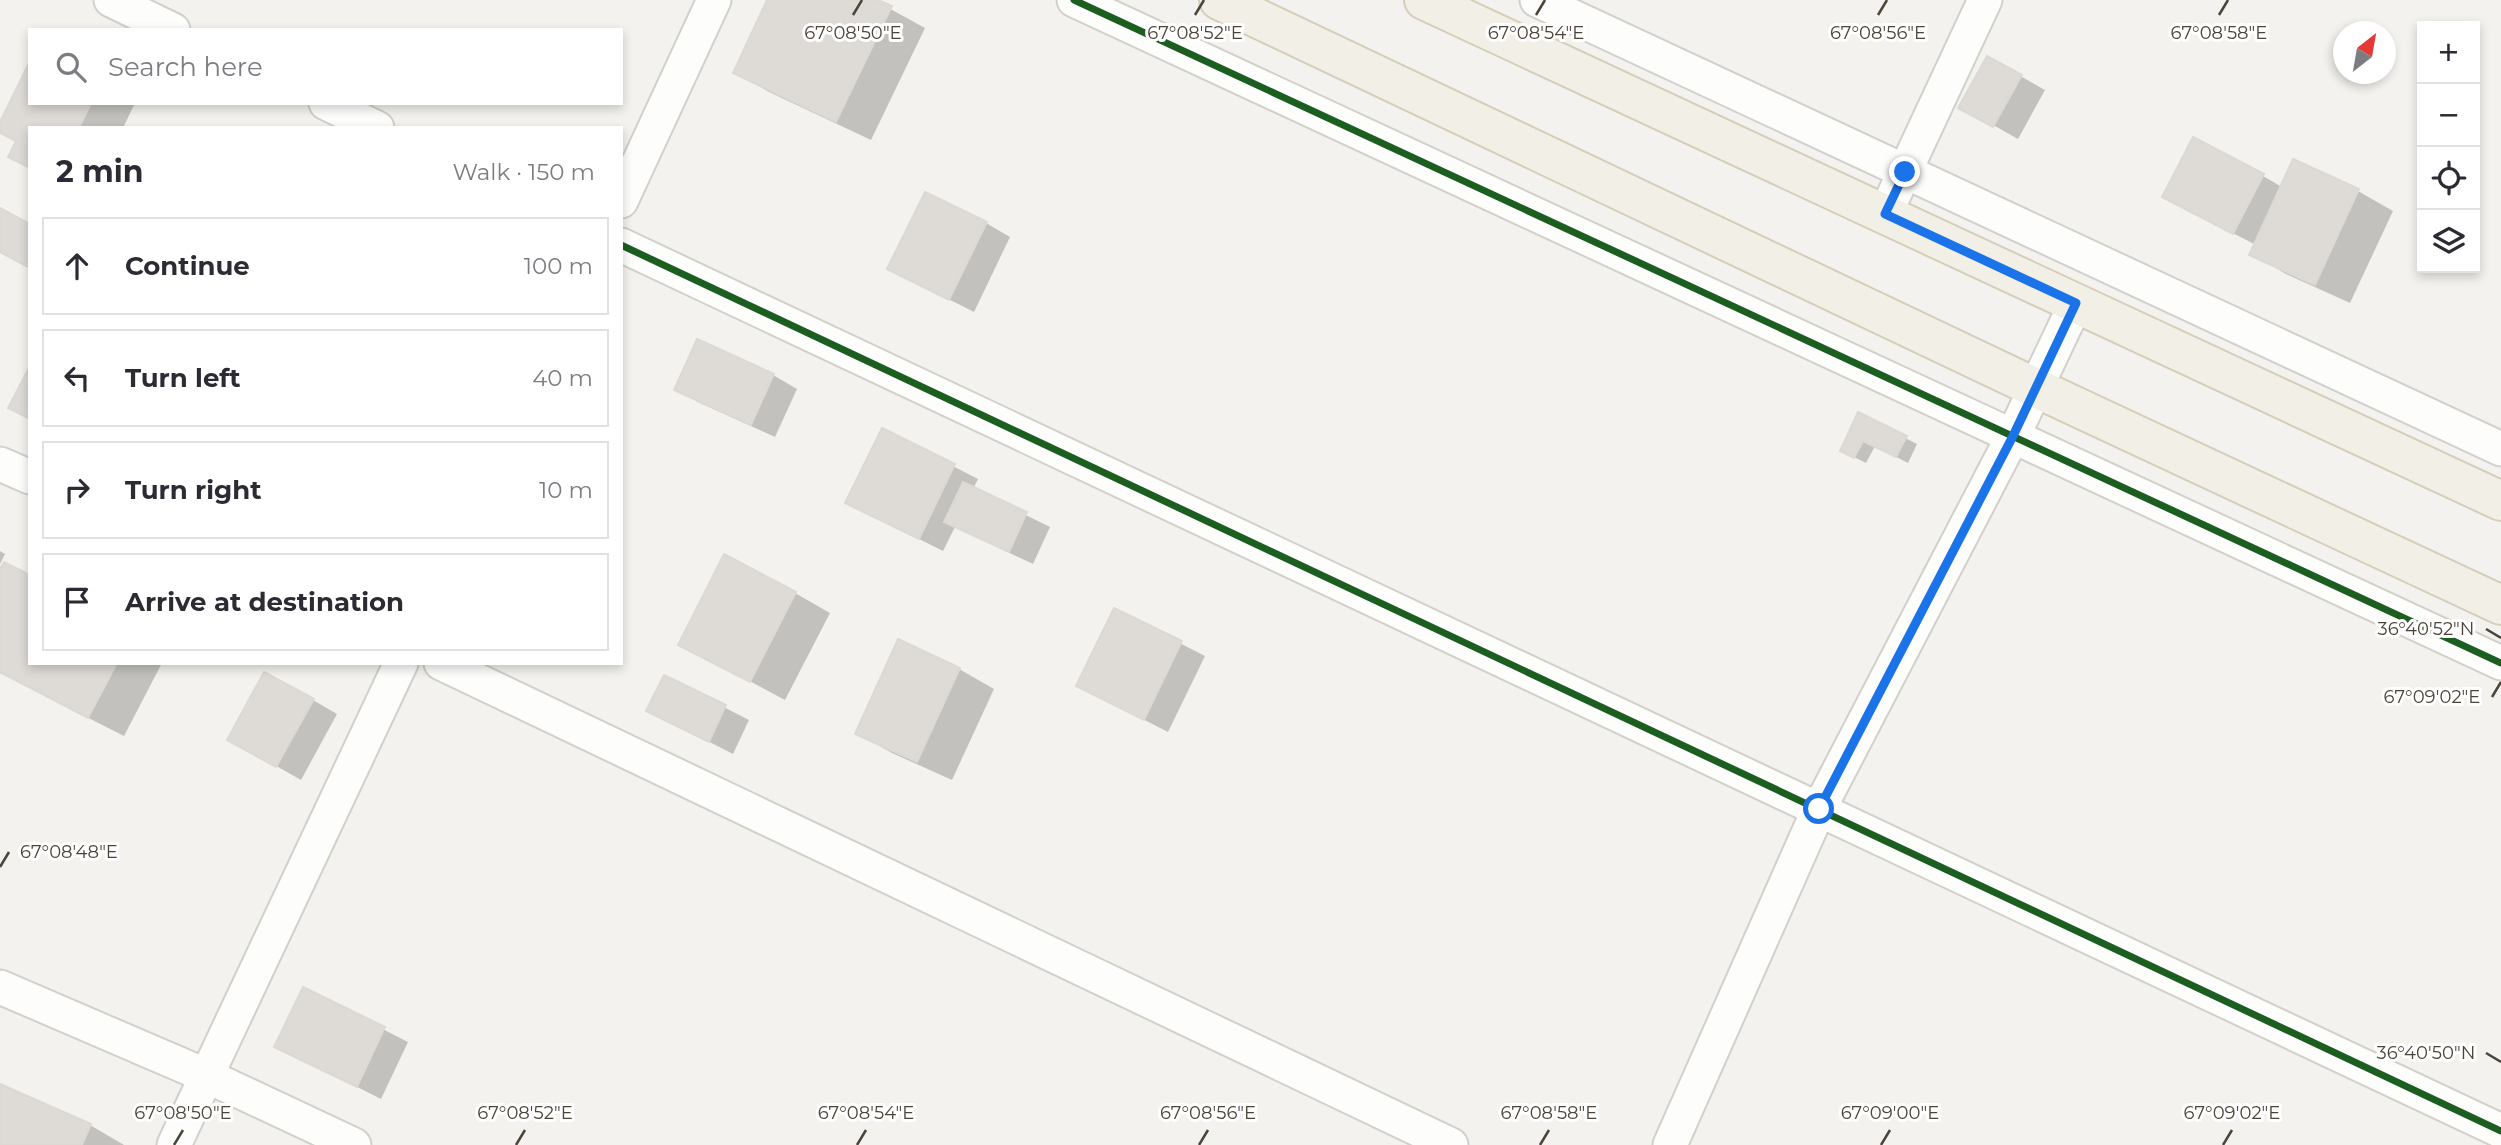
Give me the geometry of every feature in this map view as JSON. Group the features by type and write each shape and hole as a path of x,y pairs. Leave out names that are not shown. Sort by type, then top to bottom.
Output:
{"main road":[{"path":"1219,0 2036,388 2501,605"},
{"path":"1424,0 2501,501"}],"street":[{"path":"111,0 169,28"},
{"path":"623,197 714,0"},
{"path":"1074,0 2501,663"},
{"path":"1537,0 2501,449"},
{"path":"1885,214 1985,0"},
{"path":"330,105 373,126"},
{"path":"623,246 2501,1131"},
{"path":"1671,1145 1819,809 2013,436 2076,303"},
{"path":"0,464 28,476"},
{"path":"174,1145 400,665"},
{"path":"445,665 1451,1145"},
{"path":"0,988 207,1076 354,1145"}],"building":[{"path":"767,0 878,0 892,6 836,122 733,73"},
{"path":"1987,56 2022,75 1993,127 1958,108"},
{"path":"28,65 28,105 90,105 80,126 28,126 28,167 8,157 16,141 0,133 0,122"},
{"path":"2193,137 2264,174 2233,234 2162,197"},
{"path":"2293,159 2359,189 2315,285 2249,255"},
{"path":"925,192 987,222 949,300 887,269"},
{"path":"0,208 28,223 28,267 0,252"},
{"path":"697,339 774,374 751,425 674,390"},
{"path":"28,370 28,418 8,408"},
{"path":"1858,412 1907,436 1896,457 1863,441 1854,458 1840,451"},
{"path":"882,428 955,464 919,539 845,503"},
{"path":"963,482 1027,512 1009,552 944,522"},
{"path":"724,554 796,592 750,682 678,645"},
{"path":"4,562 28,574 28,665 116,665 88,718 0,672 0,569"},
{"path":"1114,608 1182,641 1144,720 1076,686"},
{"path":"898,639 960,668 917,762 855,734"},
{"path":"264,672 314,699 276,767 227,740"},
{"path":"664,675 726,705 709,742 646,711"},
{"path":"303,987 385,1027 357,1087 274,1047"},
{"path":"0,1084 91,1124 82,1145 0,1145"}],"cycle path":[{"path":"1074,0 2501,663"},
{"path":"623,246 2501,1131"}],"route":[{"path":"1819,809 2013,436 2076,303 1885,214 1905,172"}]}
